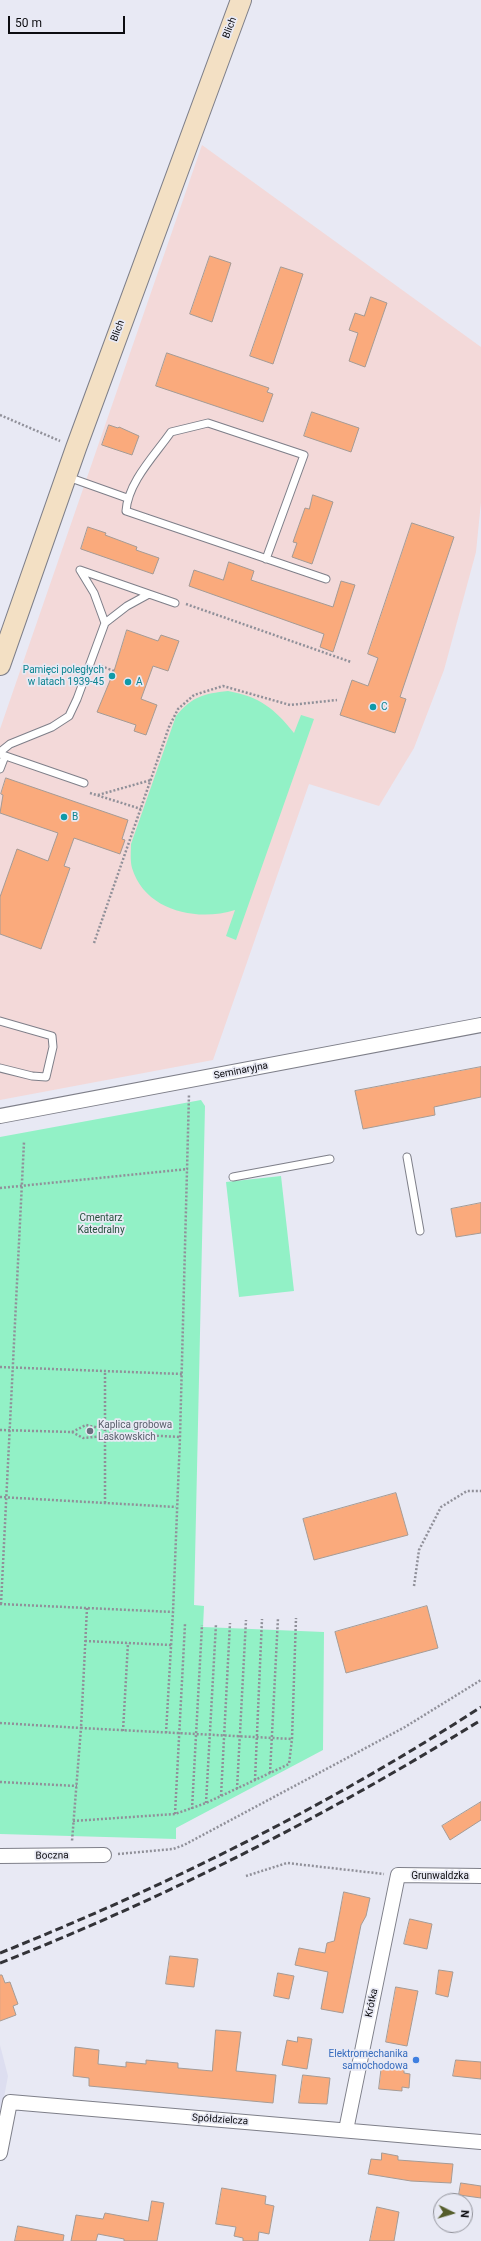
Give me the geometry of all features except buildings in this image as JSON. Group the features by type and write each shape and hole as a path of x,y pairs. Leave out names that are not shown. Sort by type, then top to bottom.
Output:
{"street":[{"name":"Blich","path":"0,665 65,476 241,0"},
{"name":"Seminaryjna","path":"1,1116 481,1025"},
{"name":"Boczna","path":"0,1856 104,1855"},
{"name":"Grunwaldzka","path":"398,1876 481,1876"},
{"name":"Krótka","path":"346,2130 398,1876"},
{"name":"Spółdzielcza","path":"0,2153 10,2102 481,2142"}],"lane":[{"path":"266,558 304,455 208,423 172,432 127,498 126,511 326,579"},
{"path":"65,476 127,498"},
{"path":"105,622 94,593 80,570 175,603"},
{"path":"0,769 2,754 10,744 52,727 69,716 77,699 105,622 127,606 149,594"},
{"path":"2,754 84,783"},
{"path":"0,1021 52,1036 53,1047 46,1076 32,1076 0,1068"},
{"path":"407,1157 420,1231"},
{"path":"233,1177 330,1159"}],"path":[{"path":"0,415 76,448"},
{"path":"175,603 182,602 351,662"},
{"path":"94,943 178,708 194,695 223,686 290,705 337,700"},
{"path":"98,796 151,780"},
{"path":"84,783 86,792 141,809"},
{"path":"166,1733 173,1612 180,1437 190,1101"},
{"path":"24,1142 14,1367 0,1604 173,1612"},
{"path":"0,1188 188,1169"},
{"path":"0,1367 182,1374"},
{"path":"105,1371 105,1503"},
{"path":"72,1432 86,1425 104,1428"},
{"path":"0,1430 72,1432 84,1438 106,1435 180,1437"},
{"path":"414,1586 419,1550 441,1507 466,1491 481,1491"},
{"path":"0,1497 176,1507"},
{"path":"72,1855 87,1608"},
{"path":"270,1773 278,1618"},
{"path":"74,1821 175,1814 206,1803 289,1764 292,1739 296,1618"},
{"path":"255,1780 262,1619"},
{"path":"237,1788 246,1620"},
{"path":"221,1796 230,1623"},
{"path":"175,1814 186,1624"},
{"path":"206,1803 216,1624"},
{"path":"192,1809 202,1625"},
{"path":"85,1641 171,1645"},
{"path":"123,1731 128,1643"},
{"path":"104,1855 173,1849 184,1845 405,1727 481,1680"},
{"path":"0,1723 196,1735 292,1739"},
{"path":"0,1782 77,1786"},
{"path":"246,1876 287,1863 309,1867 398,1876"}],"shaded area":[{"path":"202,145 481,347 481,502 476,552 444,670 414,748 379,806 309,784 213,1060 0,1100 0,729"},
{"path":"0,2045 8,2076 0,2119"}],"green space":[{"path":"228,691 258,700 266,705 280,717 294,733 301,715 314,719 236,940 226,936 235,910 205,915 174,910 160,903 148,894 139,883 132,868 131,859 131,844 176,716 188,704 199,697 212,693"},
{"name":"Cmentarz Katedralny","path":"201,1100 205,1106 194,1605 204,1606 203,1627 324,1632 323,1750 176,1828 176,1839 0,1834 0,1137"},
{"path":"281,1176 294,1291 239,1297 226,1182"}],"railway":[{"path":"0,1953 124,1900 186,1872 246,1842 366,1777 481,1707"},
{"path":"0,1963 125,1911 246,1852 365,1789 481,1720"}],"place":[{"name":"Pamięci poległych w latach 1939-45","path":"112,676"},
{"name":"A","path":"128,682"},
{"name":"C","path":"373,707"},
{"name":"B","path":"64,817"},
{"name":"Kaplica grobowa Laskowskich","path":"90,1431"},
{"name":"Elektromechanika samochodowa","path":"416,2060"}]}
